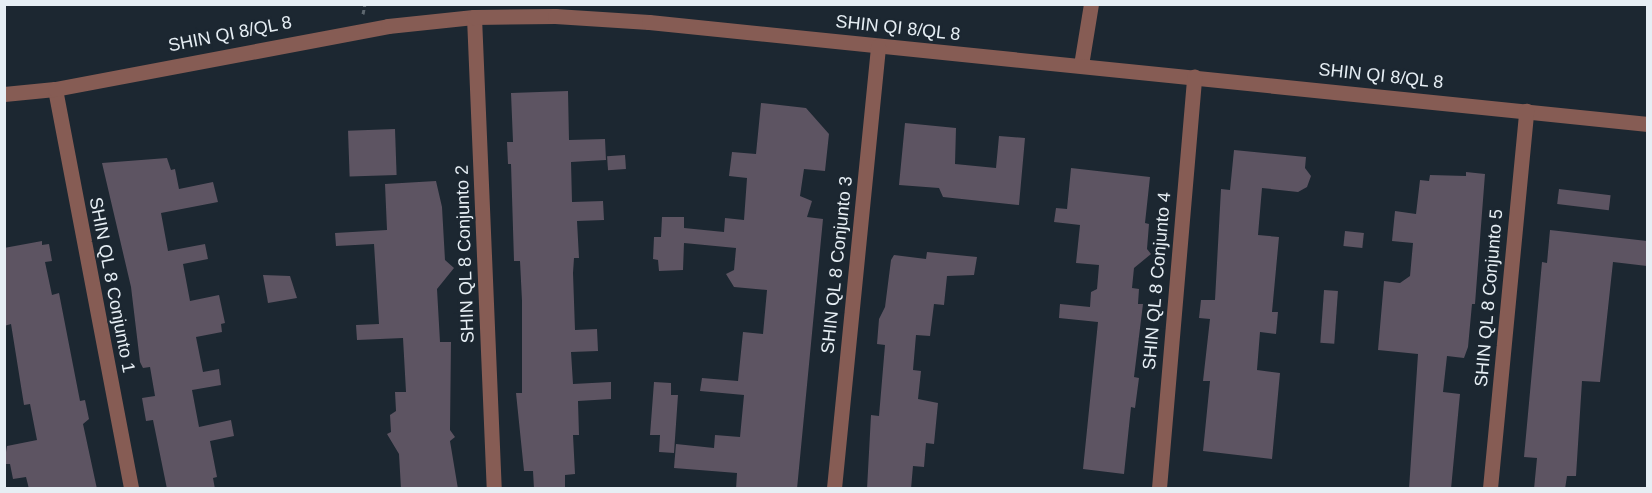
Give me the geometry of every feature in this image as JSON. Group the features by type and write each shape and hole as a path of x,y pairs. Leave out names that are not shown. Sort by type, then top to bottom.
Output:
{"street":[{"path":"1081,65 1091,4"},
{"name":"SHIN QI 8/QL 8","path":"4,94 55,89 331,35 474,17 555,16 649,22 1647,124"},
{"name":"SHIN QL 8 Conjunto 2","path":"474,17 494,489"},
{"name":"SHIN QL 8 Conjunto 3","path":"834,489 878,46"},
{"name":"SHIN QL 8 Conjunto 4","path":"1159,489 1194,76"},
{"name":"SHIN QL 8 Conjunto 1","path":"55,89 131,489"},
{"name":"SHIN QL 8 Conjunto 5","path":"1490,489 1526,111"}],"building":[{"path":"568,91 569,140 605,139 606,160 571,162 572,202 603,201 604,220 577,221 579,258 574,258 573,273 575,330 597,329 598,351 571,352 573,384 611,382 611,399 578,401 579,435 573,435 575,474 565,475 565,489 534,489 533,471 524,471 516,393 522,393 522,301 520,261 514,261 511,164 508,164 507,142 513,142 511,93"},
{"path":"761,103 806,108 829,134 825,171 804,169 800,196 812,201 807,217 823,219 797,489 736,489 737,473 674,468 676,444 714,448 715,435 740,437 744,395 700,391 702,378 738,381 743,332 763,334 767,290 734,287 726,274 734,270 736,248 684,243 683,270 659,271 658,260 653,259 654,237 661,237 662,217 684,217 684,228 724,232 725,218 744,220 747,178 729,176 732,152 756,154"},
{"path":"905,123 956,128 955,164 996,168 999,136 1025,138 1019,205 943,197 939,188 899,185"},
{"path":"395,129 397,175 350,177 348,131"},
{"path":"1234,150 1306,157 1305,168 1311,176 1307,187 1298,192 1262,188 1258,235 1279,237 1272,312 1278,312 1276,334 1260,332 1257,370 1280,373 1272,459 1203,451 1210,381 1203,381 1210,319 1199,318 1201,300 1215,300 1221,189 1230,190"},
{"path":"625,155 626,169 608,170 607,156"},
{"path":"167,158 171,170 175,169 179,189 213,182 218,202 161,213 168,251 205,244 208,259 183,264 190,301 219,295 225,323 221,324 222,332 196,337 203,372 219,369 221,385 192,390 199,427 231,420 234,436 210,441 217,477 213,478 215,489 167,489 153,420 146,421 142,398 155,396 150,367 143,368 140,362 131,287 102,163"},
{"path":"1071,168 1150,177 1145,223 1149,224 1147,249 1151,254 1134,268 1132,288 1139,289 1138,304 1143,304 1134,377 1139,378 1135,408 1131,407 1124,474 1083,469 1098,322 1059,318 1060,304 1090,307 1091,292 1097,289 1099,265 1076,263 1080,225 1054,222 1056,208 1067,209"},
{"path":"1466,172 1485,174 1475,304 1472,304 1468,347 1464,358 1447,356 1443,392 1460,394 1451,489 1409,489 1418,354 1378,350 1384,281 1400,283 1410,276 1413,243 1392,241 1395,211 1416,214 1420,180 1429,181 1430,175 1466,176"},
{"path":"436,181 442,207 445,260 454,268 437,289 440,342 451,342 450,430 455,437 450,441 458,489 401,489 399,454 387,434 391,432 390,415 396,411 395,392 406,392 403,338 357,340 356,325 379,324 374,244 336,246 335,233 387,230 385,184"},
{"path":"1559,189 1611,195 1609,210 1557,204"},
{"path":"1550,230 1647,241 1647,266 1613,262 1600,382 1582,381 1576,476 1567,476 1565,489 1534,489 1537,458 1524,457 1542,262 1547,263"},
{"path":"1345,231 1364,233 1362,248 1343,246"},
{"path":"42,241 42,245 49,244 52,261 45,262 52,295 59,293 80,401 85,400 89,419 83,424 97,489 29,489 26,477 13,479 10,464 4,464 7,446 37,440 30,404 24,405 11,324 4,326 4,248"},
{"path":"927,252 977,257 974,275 947,276 944,305 934,304 930,336 916,335 913,370 921,371 918,399 938,403 934,444 926,443 924,467 913,466 911,489 867,489 871,415 879,416 885,345 877,344 879,319 885,307 891,260 894,255 926,259"},
{"path":"263,275 290,276 297,298 268,303"},
{"path":"1324,290 1338,291 1334,344 1320,343"},
{"path":"654,382 671,383 671,395 678,395 674,453 659,452 660,435 650,435"}]}
